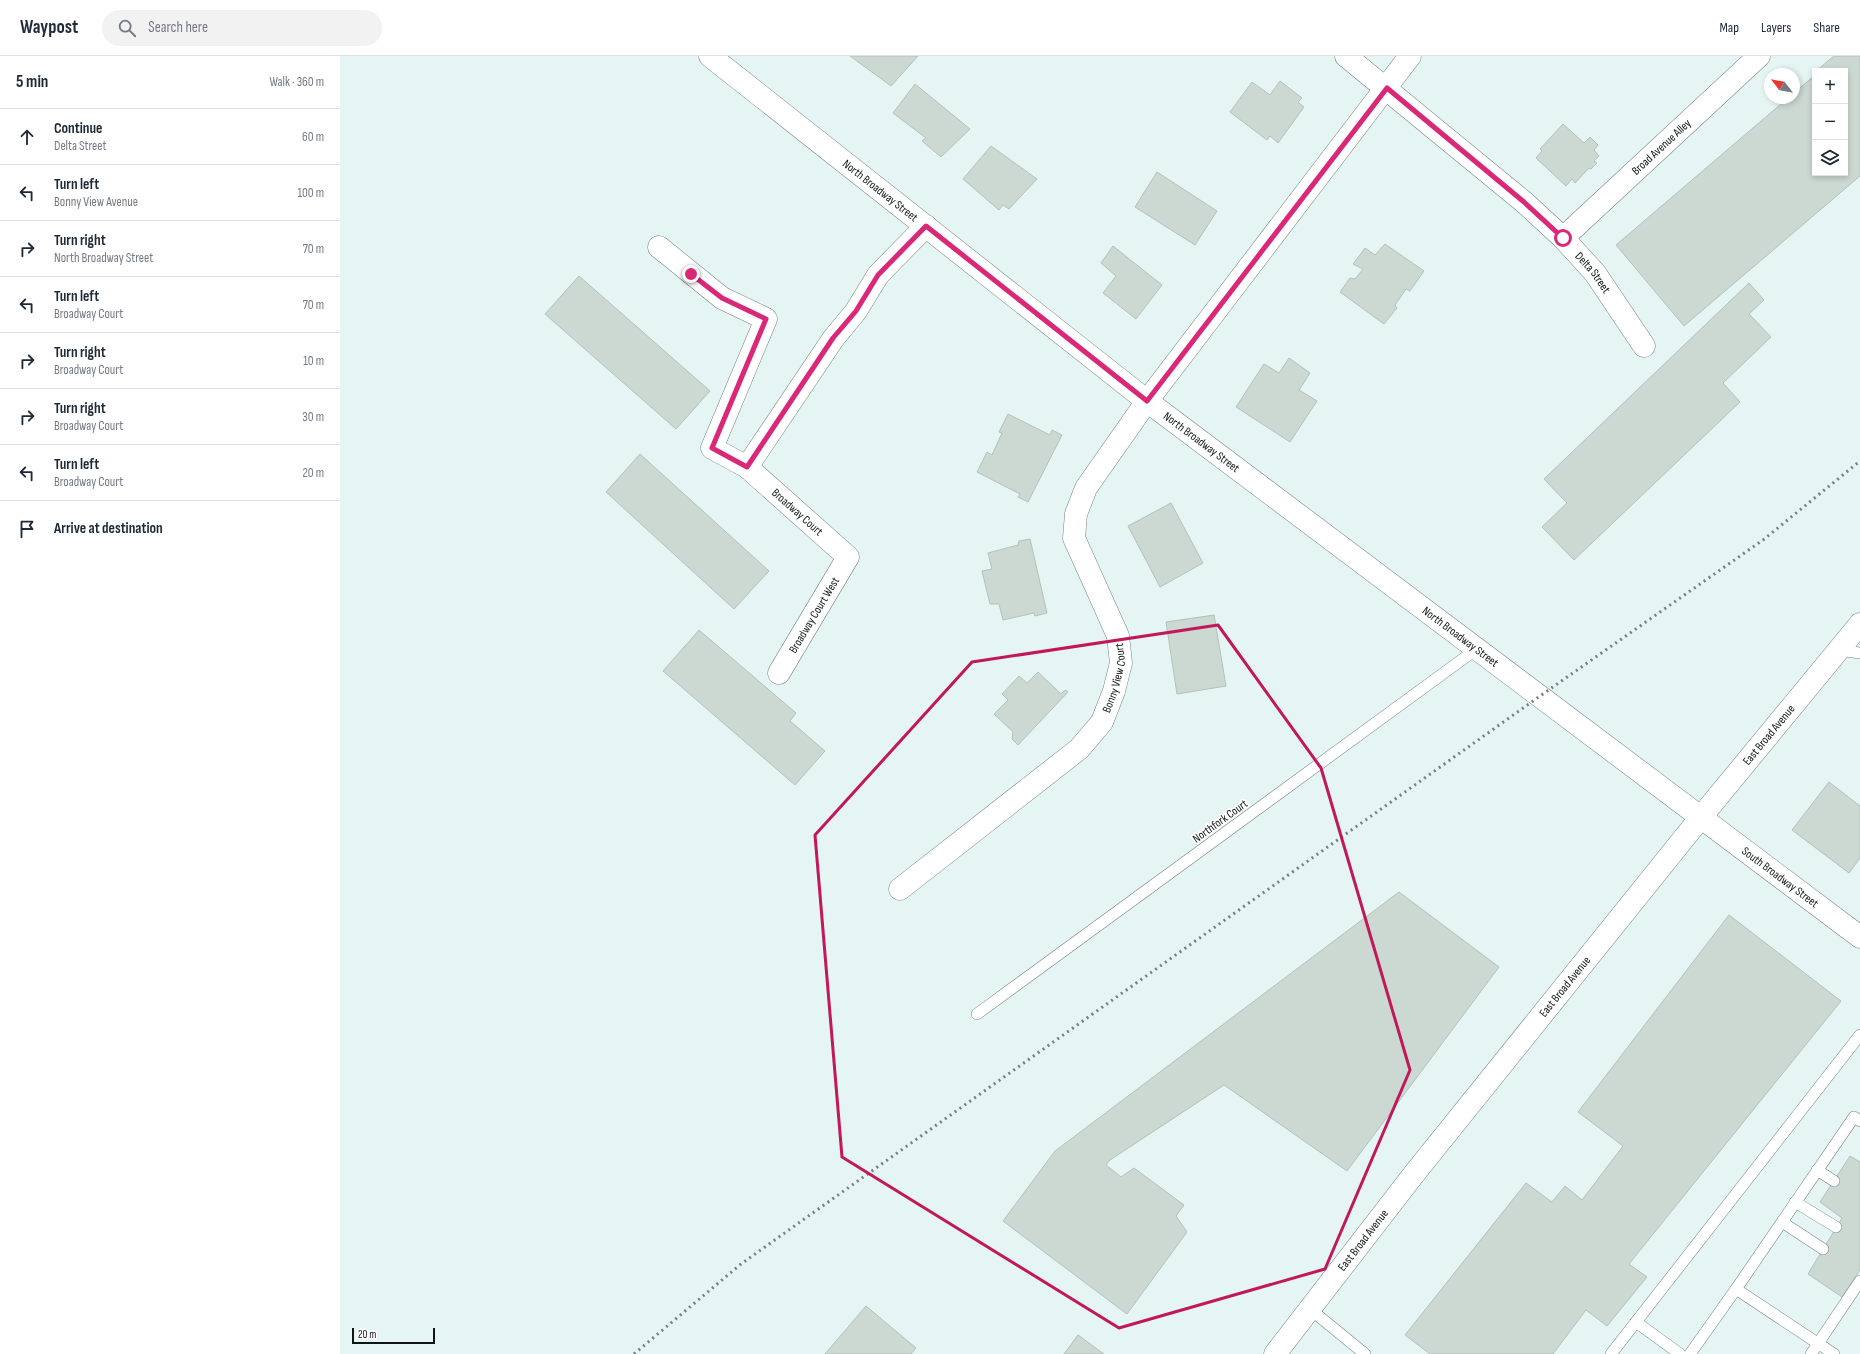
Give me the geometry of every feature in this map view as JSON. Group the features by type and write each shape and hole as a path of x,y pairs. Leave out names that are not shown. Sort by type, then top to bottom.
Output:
{"street":[{"name":"North Broadway Street","path":"710,56 1147,401 1478,648 1701,817"},
{"name":"Delta Street","path":"1346,56 1387,88 1524,202 1563,238 1595,273 1644,346"},
{"name":"Bonny View Court","path":"900,889 1079,749 1102,722 1114,691 1121,663 1118,636 1074,538 1076,514 1086,488 1147,401 1410,56"},
{"name":"Broad Avenue Alley","path":"1563,238 1759,56"},
{"path":"747,467 833,338 856,311 878,275 926,226"},
{"name":"Broadway Court","path":"659,247 722,298 766,319 712,448 747,467 848,557"},
{"name":"Broadway Court West","path":"779,673 848,557"},
{"name":"East Broad Avenue","path":"1275,1354 1414,1174 1701,817 1860,624"},
{"name":"South Broadway Street","path":"1701,817 1860,938"}],"lane":[{"name":"Northfork Court","path":"977,1014 1478,648"},
{"path":"1838,650 1860,653"},
{"path":"1611,1354 1858,1042"},
{"path":"1690,1354 1854,1117 1860,1121"},
{"path":"1817,1170 1834,1181"},
{"path":"1795,1202 1836,1227"},
{"path":"1782,1222 1823,1249"},
{"path":"1811,1354 1819,1344 1860,1275"},
{"path":"1736,1288 1834,1354"},
{"path":"1310,1309 1365,1354"},
{"path":"1636,1322 1680,1354"}],"highlighted area":[{"path":"1218,625 1321,768 1410,1070 1325,1269 1119,1328 842,1157 815,835 972,662"}],"building":[{"path":"850,56 918,56 891,86"},
{"path":"1834,56 1860,56 1860,176 1684,326 1616,245 1781,104 1800,104 1800,88 1812,78 1812,176 1848,176 1848,68 1820,68"},
{"path":"1280,81 1302,98 1298,102 1304,107 1278,143 1270,136 1267,140 1230,112 1252,82 1270,95"},
{"path":"915,84 970,129 941,157 922,141 926,138 893,113"},
{"path":"1563,124 1584,143 1590,137 1598,145 1594,150 1599,156 1594,161 1597,163 1591,169 1589,168 1575,183 1572,179 1566,186 1536,158 1542,151 1540,149"},
{"path":"991,146 1037,179 1009,209 1003,205 999,210 963,179"},
{"path":"1157,172 1217,211 1195,245 1135,207"},
{"path":"1385,244 1424,271 1410,291 1406,289 1395,305 1397,308 1384,324 1340,292 1350,278 1355,279 1363,269 1353,264 1365,248 1375,255"},
{"path":"1113,246 1162,285 1136,319 1103,293 1116,276 1101,263"},
{"path":"579,276 710,391 676,429 545,314"},
{"path":"1749,283 1764,300 1749,314 1771,337 1723,383 1740,402 1574,560 1542,527 1567,503 1544,479"},
{"path":"1289,358 1310,373 1299,390 1317,401 1290,442 1236,407 1264,364 1279,373"},
{"path":"1008,414 1050,435 1052,430 1062,435 1028,502 1018,497 1020,494 977,472 987,452 992,455 1002,433 999,432"},
{"path":"640,454 769,571 734,609 606,492"},
{"path":"1171,503 1203,563 1160,587 1128,526"},
{"path":"1030,539 1047,613 1035,616 1034,613 1003,620 999,604 990,604 982,571 992,569 988,553 1018,545 1019,541"},
{"path":"1214,615 1226,686 1177,694 1166,622"},
{"path":"699,630 796,713 790,721 825,751 795,785 663,671"},
{"path":"1038,672 1061,694 1065,690 1068,692 1018,745 1012,739 1013,732 994,714 1008,700 1002,694 1019,676 1027,683"},
{"path":"1829,782 1860,806 1860,858 1849,873 1792,830"},
{"path":"1399,892 1499,967 1347,1171 1224,1085 1110,1160 1106,1165 1121,1177 1134,1168 1184,1205 1176,1216 1187,1232 1127,1314 1003,1221 1055,1151"},
{"path":"1729,915 1841,1001 1629,1264 1647,1277 1607,1326 1586,1310 1553,1354 1430,1354 1405,1335 1526,1183 1552,1202 1565,1186 1582,1200 1623,1146 1578,1112"},
{"path":"1850,1156 1860,1162 1860,1270 1842,1297 1808,1274 1842,1218 1820,1202"},
{"path":"866,1306 916,1348 911,1354 825,1354"},
{"path":"1078,1335 1104,1354 1064,1354"}],"railway":[{"path":"634,1354 741,1264 1540,696 1763,540 1860,461"}],"route":[{"path":"691,274 722,298 766,319 712,448 747,467 833,338 856,311 878,275 926,226 1147,401 1387,88 1524,202 1563,238"}]}
